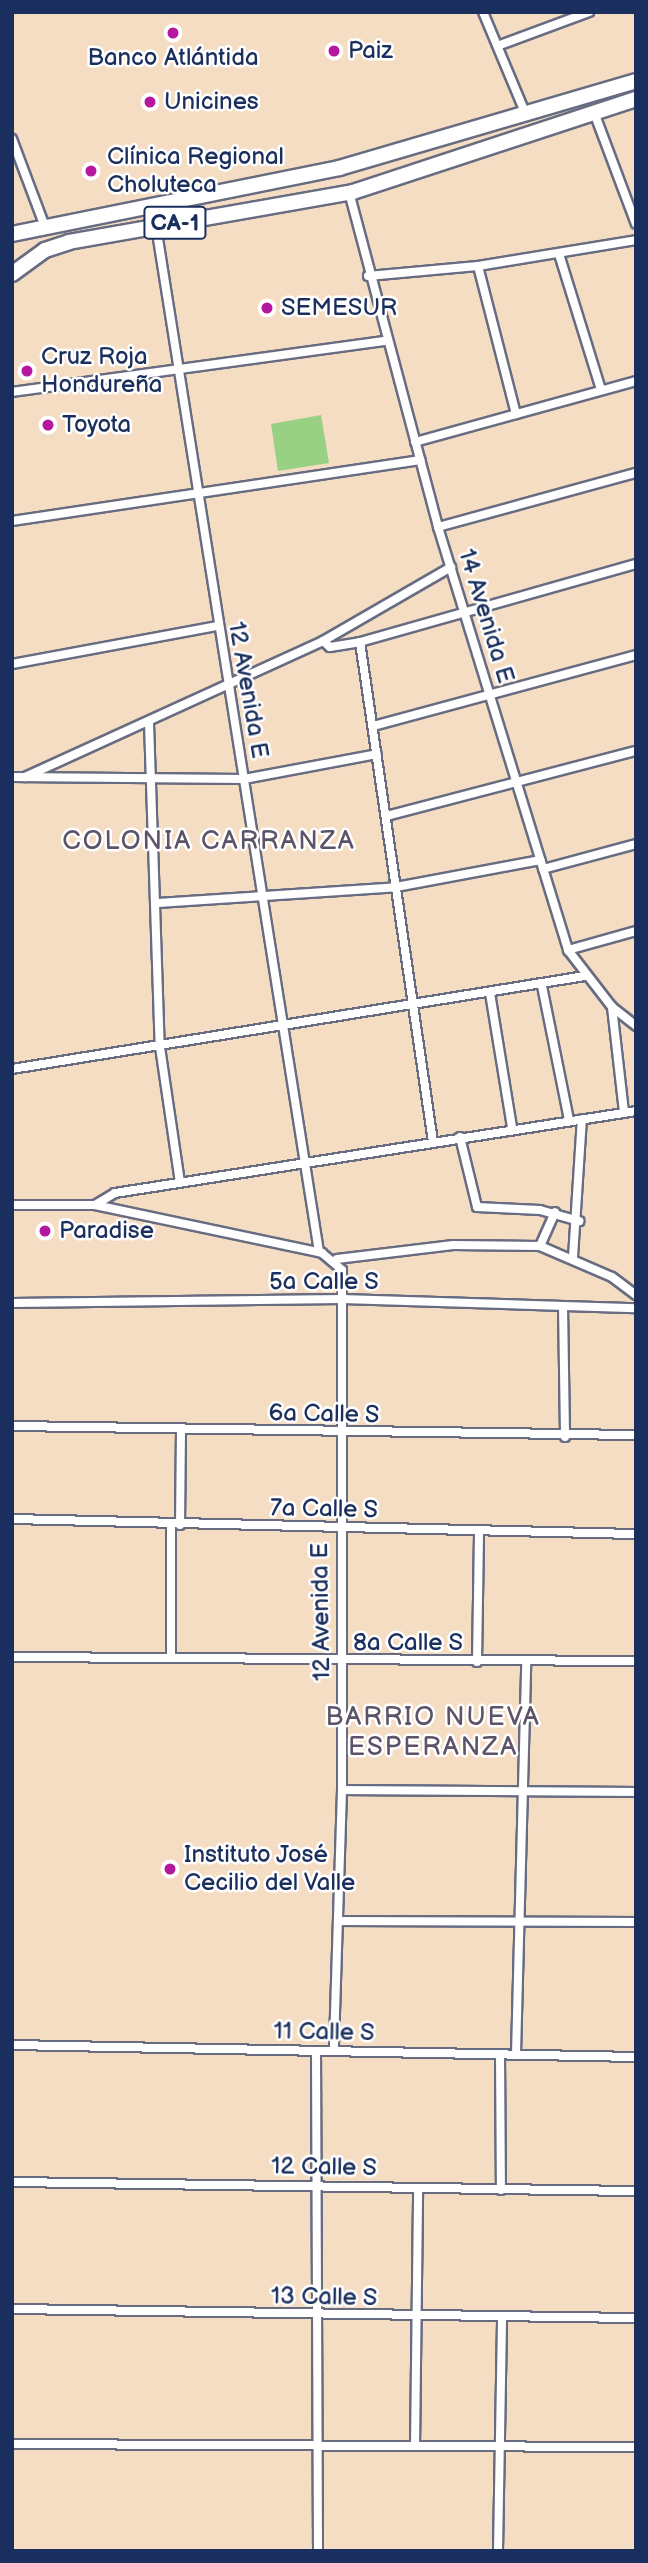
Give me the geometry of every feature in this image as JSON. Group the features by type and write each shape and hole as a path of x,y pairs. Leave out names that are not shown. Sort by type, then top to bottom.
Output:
{"highway":[{"name":"CA-1","path":"12,234 339,168 527,118 636,81"},
{"name":"CA-1","path":"12,274 45,250 156,226 352,191 595,115 636,99"},
{"path":"465,156 473,146 525,130 527,118"},
{"path":"339,168 336,182 352,191 365,177 355,164"}],"street":[{"path":"483,12 500,45 527,118"},
{"path":"500,45 589,12"},
{"path":"595,115 636,224"},
{"path":"12,139 45,227"},
{"name":"14 Avenida E","path":"352,191 368,276 438,527 568,950 585,976 612,1007 636,1026"},
{"name":"12 Avenida E","path":"156,226 180,370 225,686 244,779 319,1252"},
{"path":"368,276 478,266 636,240"},
{"path":"559,254 601,390"},
{"path":"478,266 516,414"},
{"path":"12,392 386,341"},
{"path":"415,442 636,381"},
{"path":"12,521 420,460"},
{"path":"438,527 636,473"},
{"path":"323,641 330,647 360,642 465,610 636,564"},
{"path":"25,777 149,723 323,641 451,566"},
{"path":"12,664 217,626"},
{"path":"360,642 433,1142"},
{"path":"373,726 636,655"},
{"path":"149,723 156,778 160,1047 180,1182"},
{"path":"386,816 636,751"},
{"path":"12,777 244,779 377,754"},
{"path":"158,903 262,900 396,887 541,864 636,844"},
{"path":"568,950 636,931"},
{"path":"12,1069 282,1030 542,986 585,976"},
{"path":"542,986 569,1120"},
{"path":"490,993 512,1128"},
{"path":"612,1007 624,1112"},
{"path":"96,1205 115,1193 512,1128 636,1111"},
{"path":"573,1257 579,1222 582,1119"},
{"path":"460,1137 477,1208 555,1212 579,1222"},
{"path":"12,1205 96,1205 319,1252 337,1259 453,1245 540,1246 573,1257 636,1295"},
{"path":"540,1246 555,1212"},
{"name":"12 Avenida E","path":"334,2051 342,1790 339,1528 343,1434 342,1270 337,1259"},
{"name":"5a Calle S","path":"12,1303 342,1299 636,1308"},
{"path":"563,1306 565,1437"},
{"name":"6a Calle S","path":"12,1426 343,1434 565,1437 636,1435"},
{"path":"172,1658 175,1525 181,1431"},
{"name":"7a Calle S","path":"12,1519 479,1533 636,1534"},
{"path":"477,1662 479,1533"},
{"name":"8a Calle S","path":"12,1657 341,1662 636,1661"},
{"path":"516,2054 514,1922 526,1663"},
{"path":"342,1790 636,1792"},
{"path":"340,1921 636,1922"},
{"name":"11 Calle S","path":"12,2045 636,2057"},
{"path":"316,2051 318,2551"},
{"path":"499,2054 500,2190"},
{"name":"12 Calle S","path":"12,2182 636,2191"},
{"path":"415,2446 413,2317 418,2188"},
{"name":"13 Calle S","path":"12,2309 318,2316 636,2318"},
{"path":"498,2551 502,2318"},
{"path":"12,2444 636,2447"}],"green space":[{"path":"321,415 329,463 278,471 271,424"}],"place":[{"name":"Banco Atlántida","path":"173,33"},
{"name":"Paiz","path":"334,51"},
{"name":"Unicines","path":"150,102"},
{"name":"Clínica Regional Choluteca","path":"91,171"},
{"name":"SEMESUR","path":"267,308"},
{"name":"Cruz Roja Hondureña","path":"27,371"},
{"name":"Toyota","path":"48,425"},
{"name":"Paradise","path":"45,1231"},
{"name":"Instituto José Cecilio del Valle","path":"170,1869"}],"district":[{"name":"COLONIA CARRANZA","path":"209,842"},
{"name":"BARRIO NUEVA ESPERANZA","path":"433,1733"}]}
